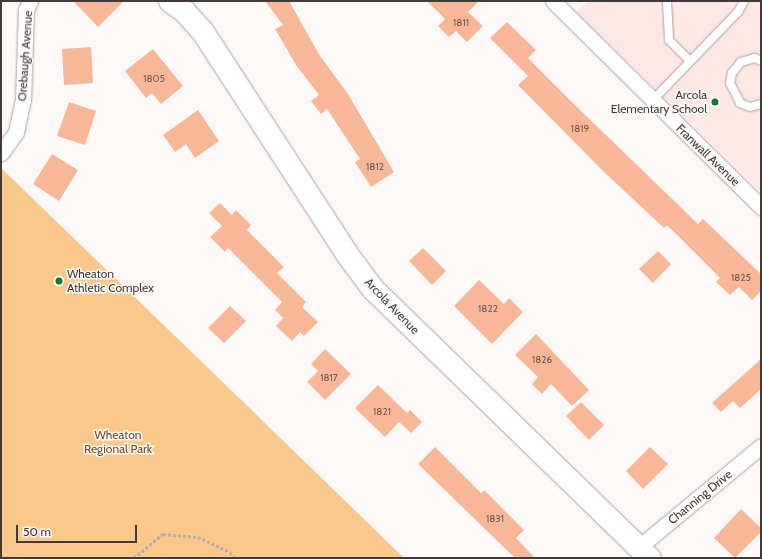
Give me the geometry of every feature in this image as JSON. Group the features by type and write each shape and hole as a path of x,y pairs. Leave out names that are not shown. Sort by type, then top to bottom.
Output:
{"street":[{"name":"Orebaugh Avenue","path":"1,153 16,132 23,100 26,10 30,1"},
{"name":"Franwall Avenue","path":"553,1 652,101 761,207"},
{"name":"Arcola Avenue","path":"179,5 203,32 347,254 373,289 644,552"},
{"name":"Channing Drive","path":"644,552 761,446"}],"lane":[{"path":"667,1 669,40 690,61"},
{"path":"652,101 738,12 744,1"},
{"path":"761,61 755,58 742,62 732,73 730,83 740,102 750,107 761,104"}],"path":[{"path":"134,558 163,534 198,537 230,552 236,558"}],"shaded area":[{"name":"Arcola Elementary School","path":"588,1 761,1 761,192 577,12"}],"green space":[{"name":"Wheaton Regional Park","path":"1,168 234,393 404,558 1,558"}],"building":[{"path":"73,1 124,1 98,27"},
{"path":"265,1 289,1 320,56 348,94 394,172 371,187 355,162 360,159 327,109 321,114 311,101 319,95 296,65 275,29 283,25"},
{"path":"427,1 479,1 468,12 483,26 467,42 456,31 449,37 438,26 445,19"},
{"path":"507,22 536,50 528,58 577,107 698,224 703,219 761,274 761,291 752,300 739,287 730,295 716,282 720,278 667,225 664,228 604,172 518,85 528,76 490,38"},
{"path":"91,47 93,83 64,85 62,49"},
{"path":"153,49 183,86 161,104 152,93 146,98 125,71"},
{"path":"69,102 96,111 85,145 57,136"},
{"path":"198,110 219,141 195,158 186,144 175,152 163,135"},
{"path":"52,154 78,170 59,201 33,184"},
{"path":"220,203 232,215 236,210 251,225 247,230 284,267 277,273 306,302 302,307 318,322 304,336 300,332 292,341 276,326 283,318 275,310 282,302 228,248 225,252 210,237 222,226 209,213"},
{"path":"423,248 446,271 432,285 409,261"},
{"path":"658,251 671,264 653,283 639,269"},
{"path":"479,280 504,304 509,298 523,312 492,344 454,306"},
{"path":"230,306 246,321 224,343 208,328"},
{"path":"536,334 589,390 572,406 551,384 542,394 532,384 538,377 515,355"},
{"path":"325,349 351,374 325,400 307,382 318,371 311,364"},
{"path":"761,359 761,389 740,408 733,401 721,412 712,403"},
{"path":"378,385 407,413 410,410 422,422 411,433 399,422 385,437 355,408"},
{"path":"581,402 604,425 589,440 566,416"},
{"path":"435,447 481,493 484,490 524,530 516,538 535,558 515,558 418,464"},
{"path":"650,447 668,464 643,489 626,471"},
{"path":"741,509 761,528 761,532 735,558 714,538"}],"place":[{"name":"Arcola Elementary School","path":"715,102"},
{"name":"Wheaton Athletic Complex","path":"59,281"}]}
